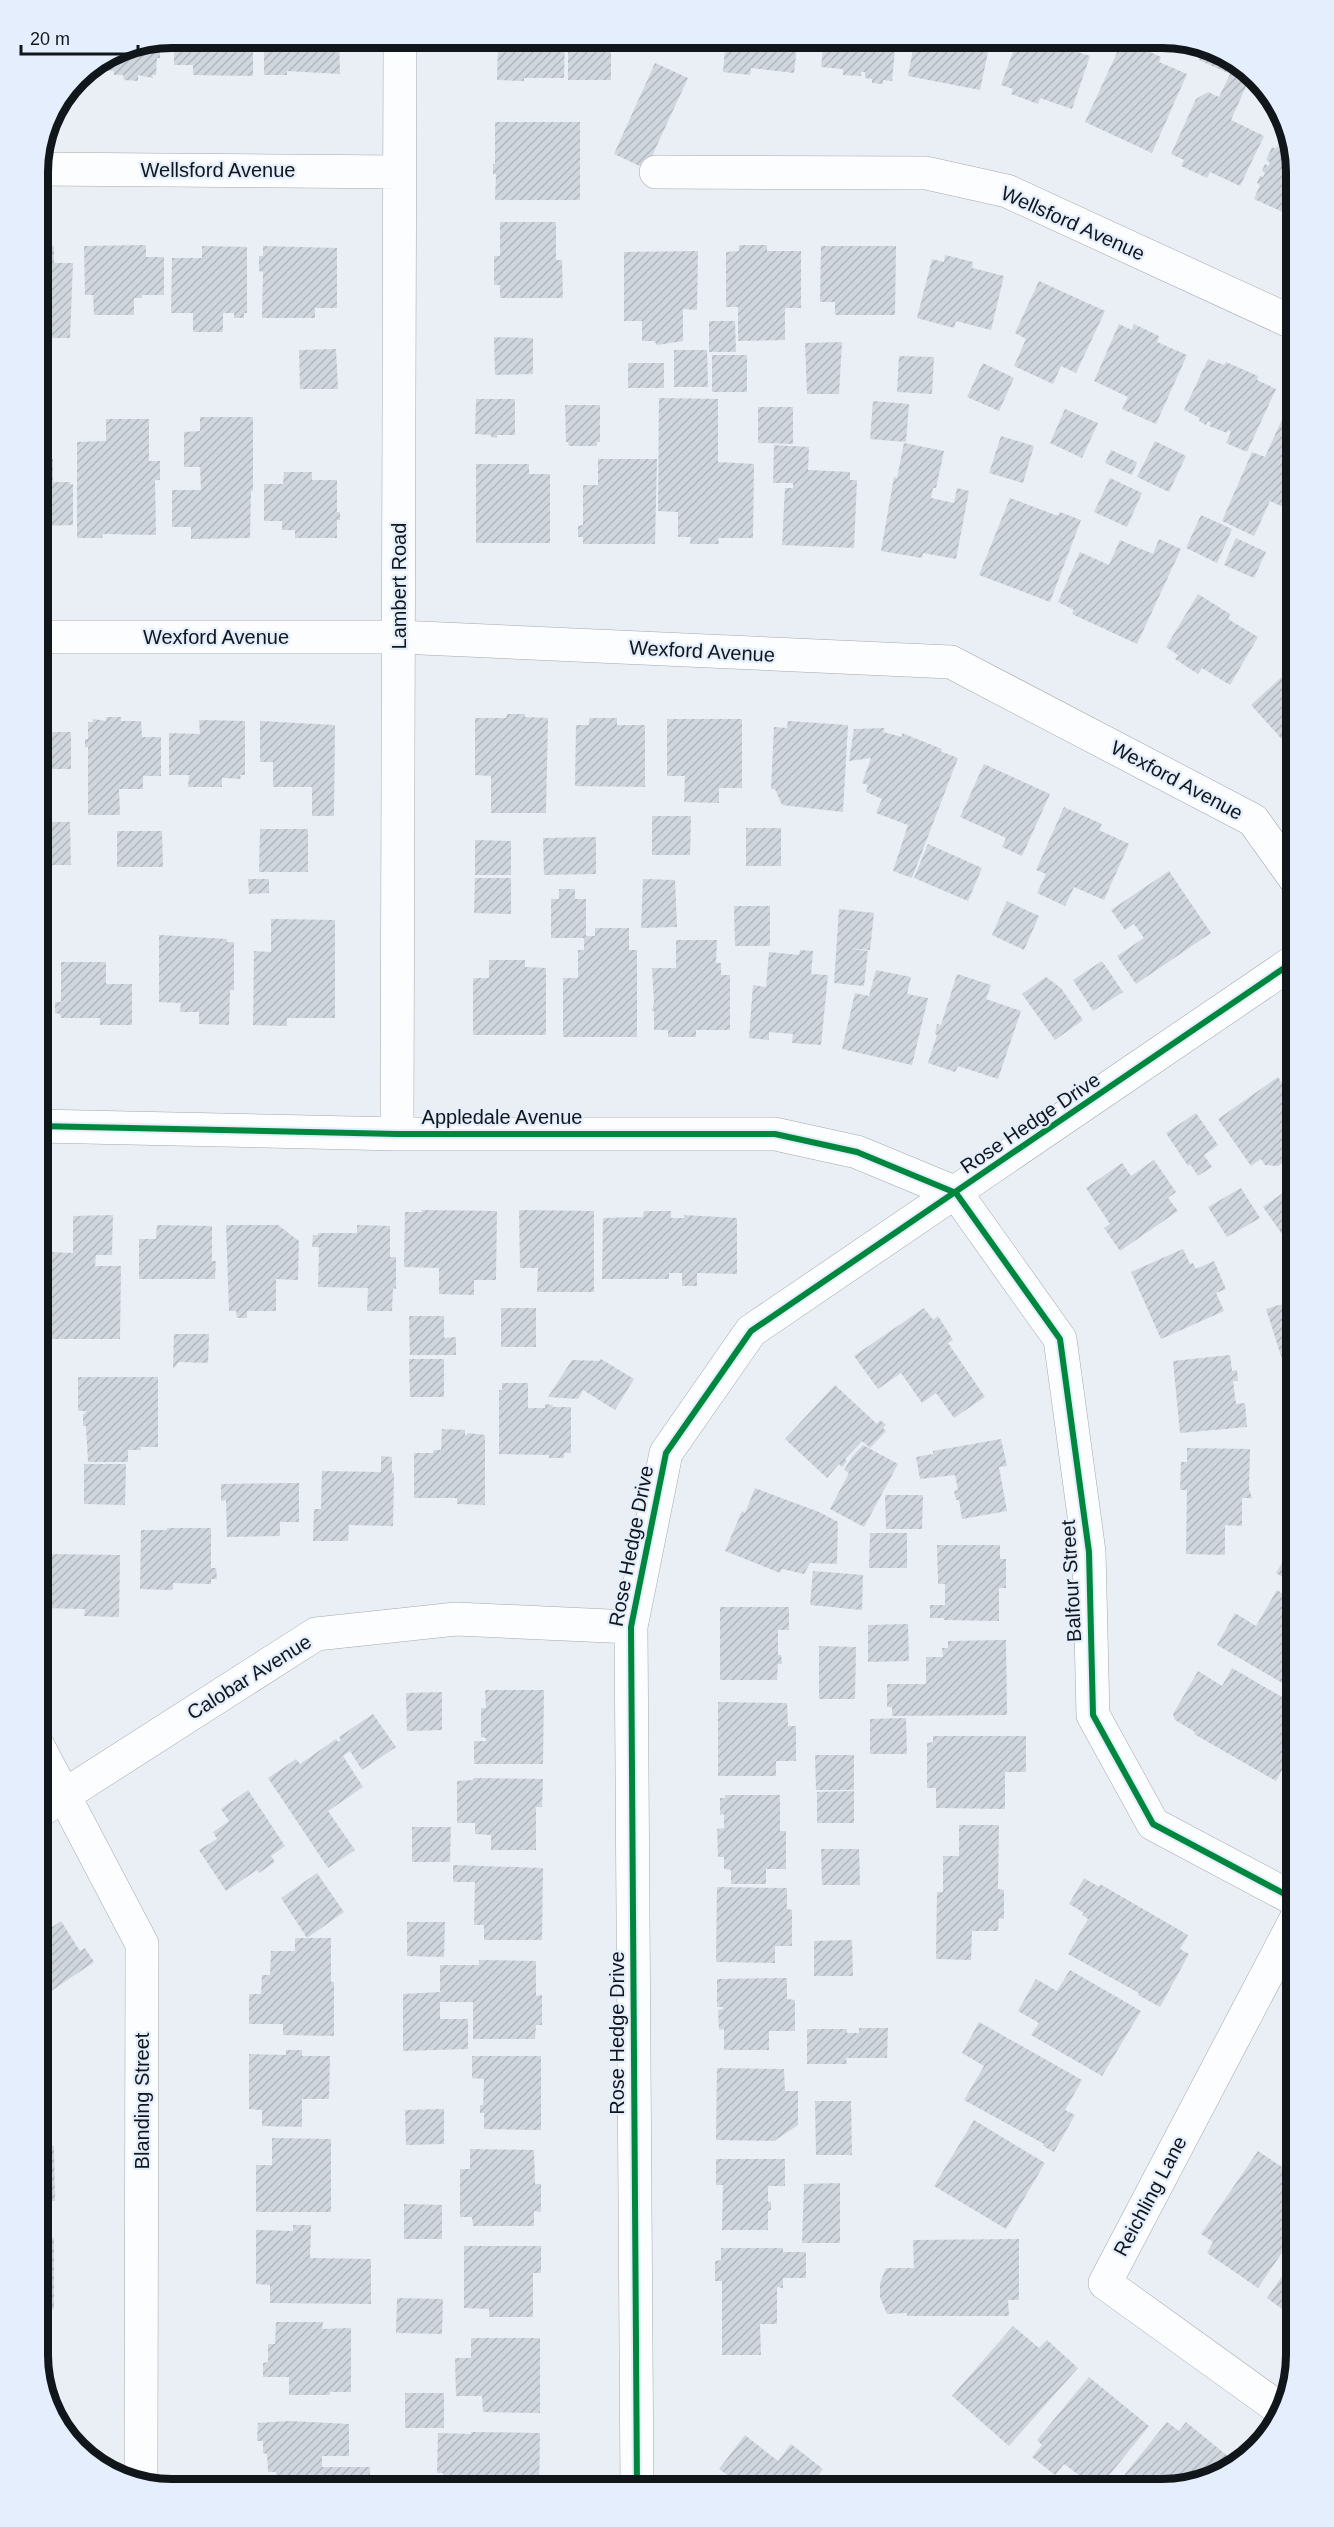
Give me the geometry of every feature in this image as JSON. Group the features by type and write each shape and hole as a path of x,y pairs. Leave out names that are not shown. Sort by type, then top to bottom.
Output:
{"street":[{"name":"Lambert Road","path":"397,1134 400,48"},
{"name":"Wellsford Avenue","path":"48,169 399,171"},
{"name":"Wellsford Avenue","path":"656,172 926,173 1007,191 1286,319"},
{"name":"Wexford Avenue","path":"48,637 399,637 951,662 1253,820 1286,866"},
{"name":"Rose Hedge Drive","path":"637,2479 631,1627 666,1453 751,1331 1286,967"},
{"name":"Appledale Avenue","path":"48,1126 397,1134 775,1134 857,1152 956,1193"},
{"name":"Balfour Street","path":"956,1193 1060,1339 1089,1551 1093,1715 1153,1824 1286,1895"},
{"name":"Calobar Avenue","path":"48,1805 316,1634 456,1619 631,1627"},
{"name":"Blanding Street","path":"48,1764 142,1944 141,2475"},
{"name":"Reichling Lane","path":"1275,2405 1105,2283 1286,1937"}],"building":[{"path":"174,48 253,48 253,76 193,75 193,65 174,65"},
{"path":"264,48 339,48 340,74 287,71 287,75 264,75"},
{"path":"498,48 565,48 564,78 524,78 524,81 497,80"},
{"path":"568,48 611,48 611,80 568,80"},
{"path":"725,48 797,48 794,73 751,68 750,75 723,72"},
{"path":"823,48 895,48 892,81 883,80 883,84 872,83 872,79 865,78 865,72 861,72 861,76 843,75 843,69 821,67"},
{"path":"913,48 989,48 980,90 908,76"},
{"path":"1014,48 1065,48 1090,56 1072,109 1040,98 1038,104 1011,94 1013,89 1001,85"},
{"path":"1119,48 1133,52 1136,48 1141,48 1161,57 1159,62 1187,74 1152,153 1085,122"},
{"path":"148,50 160,50 156,75 152,75 153,78 138,75 138,81 124,80 123,75 114,75 114,71 104,70 124,57"},
{"path":"1201,55 1217,61 1248,82 1231,120 1264,136 1240,186 1210,172 1207,178 1181,166 1184,160 1171,154 1196,99 1208,92 1219,97 1230,74 1199,60"},
{"path":"655,63 688,78 646,169 614,154"},
{"path":"495,122 580,122 580,200 495,200 496,174 493,174 493,164 495,164"},
{"path":"1277,146 1284,149 1286,213 1254,199 1260,185 1257,183 1260,176 1263,177 1265,173 1262,171 1265,164 1268,166 1270,162 1266,160 1272,147 1276,149"},
{"path":"500,222 556,222 556,260 562,260 563,298 500,298 500,285 494,285 494,256 500,256"},
{"path":"146,245 146,257 164,257 164,295 142,295 142,298 134,298 134,315 94,315 93,295 85,295 84,246"},
{"path":"739,245 767,245 767,251 801,251 801,308 785,308 785,340 738,341 738,307 726,307 726,252 739,251"},
{"path":"48,246 54,246 54,263 73,263 70,338 48,338"},
{"path":"202,246 247,247 247,313 244,313 244,318 234,318 234,313 223,313 223,332 193,332 193,313 171,313 172,258 202,258"},
{"path":"263,246 337,248 337,308 315,308 315,318 262,318 263,272 259,271 259,256 263,256"},
{"path":"821,246 896,246 895,315 835,315 835,302 820,302"},
{"path":"698,251 697,310 683,309 683,341 657,345 654,341 642,341 642,321 624,321 624,252"},
{"path":"945,255 973,262 972,268 1004,276 991,330 956,321 954,328 917,318 932,259 944,262"},
{"path":"1039,281 1105,311 1076,373 1061,366 1053,384 1014,366 1026,339 1015,333"},
{"path":"709,321 735,321 736,352 709,352"},
{"path":"1119,324 1132,330 1134,324 1159,336 1157,342 1187,355 1156,424 1122,409 1128,397 1094,381"},
{"path":"494,337 533,338 533,374 495,375"},
{"path":"842,342 839,394 807,394 805,343"},
{"path":"336,349 338,389 300,389 299,350"},
{"path":"674,350 707,350 708,387 674,387"},
{"path":"712,355 747,355 747,392 712,392"},
{"path":"899,356 934,357 932,394 897,392"},
{"path":"1208,359 1224,365 1226,362 1258,376 1257,380 1276,389 1247,452 1226,443 1231,432 1228,430 1227,433 1209,426 1211,423 1208,421 1206,425 1199,421 1200,418 1184,410"},
{"path":"628,363 664,363 664,388 628,388"},
{"path":"983,363 1014,378 999,411 967,397"},
{"path":"659,398 718,399 718,462 754,464 753,538 718,538 719,544 690,544 691,537 678,537 678,512 658,511"},
{"path":"476,399 515,399 515,435 497,435 497,438 491,435 475,434"},
{"path":"873,401 909,404 906,442 870,439"},
{"path":"565,405 600,405 600,442 597,442 597,446 569,446 566,442"},
{"path":"758,407 793,407 793,444 758,443"},
{"path":"1065,409 1098,423 1082,458 1050,443"},
{"path":"1286,411 1286,506 1285,508 1270,501 1254,536 1222,521 1252,452 1265,457"},
{"path":"200,417 253,417 253,491 251,491 250,538 191,539 191,527 172,527 172,490 201,490 200,467 184,467 184,432 200,431"},
{"path":"106,419 149,419 149,461 160,461 160,480 155,480 156,535 103,534 102,538 77,538 77,442 106,441"},
{"path":"1001,436 1034,446 1023,483 989,473"},
{"path":"1155,441 1186,456 1169,492 1137,477"},
{"path":"904,443 944,451 936,488 933,488 931,498 954,503 957,488 969,491 956,559 923,553 922,558 881,551 894,477 897,478"},
{"path":"774,445 809,447 808,470 850,472 850,480 857,480 854,548 782,545 785,488 793,488 793,483 773,483"},
{"path":"1111,450 1137,462 1132,475 1105,463"},
{"path":"48,459 53,459 53,482 73,484 73,525 48,526"},
{"path":"598,459 657,459 655,544 583,544 583,537 578,537 578,526 583,525 583,485 598,485"},
{"path":"476,464 529,464 529,474 550,474 550,543 476,543"},
{"path":"284,472 312,472 312,480 337,480 337,512 340,512 340,520 337,520 337,538 295,538 295,530 282,530 282,521 264,521 264,484 283,484"},
{"path":"1110,478 1142,493 1127,527 1094,512"},
{"path":"1010,498 1058,516 1060,512 1081,520 1050,602 979,575"},
{"path":"1201,515 1232,529 1217,563 1186,548"},
{"path":"1236,538 1266,552 1254,578 1224,565"},
{"path":"1159,539 1181,549 1137,644 1072,614 1074,610 1058,602 1080,552 1109,565 1120,540 1153,554"},
{"path":"1198,594 1230,614 1228,619 1258,637 1230,685 1202,668 1198,674 1175,659 1178,655 1166,647"},
{"path":"1286,673 1286,744 1251,705"},
{"path":"507,714 548,718 546,813 491,813 491,776 475,775 475,718 506,718"},
{"path":"106,717 121,717 121,721 141,721 142,737 161,737 161,776 143,776 143,789 119,789 120,815 88,815 88,747 85,747 85,739 88,739 88,722 93,722 93,719 106,721"},
{"path":"589,718 617,718 617,725 645,725 645,787 575,786 576,725 589,725"},
{"path":"667,719 742,719 742,788 719,788 719,803 684,802 685,776 667,776"},
{"path":"199,720 245,721 245,775 240,775 241,779 222,778 222,787 188,787 189,775 169,775 169,733 200,734"},
{"path":"48,721 52,721 52,732 71,732 71,769 48,769"},
{"path":"260,721 335,725 334,816 312,816 312,787 273,787 273,762 260,762"},
{"path":"788,721 848,725 843,812 782,805 775,789 771,789 774,727 787,728"},
{"path":"885,728 883,732 902,737 902,733 958,758 912,878 893,871 908,825 876,813 882,799 866,792 868,785 862,783 871,758 849,761 854,729"},
{"path":"984,764 1050,794 1022,856 1002,847 1006,838 960,817"},
{"path":"1064,807 1102,824 1099,830 1129,844 1104,900 1074,887 1065,906 1037,893 1046,874 1036,870"},
{"path":"652,816 691,816 690,855 652,855"},
{"path":"48,822 70,822 71,865 48,865"},
{"path":"746,828 781,828 781,866 746,866"},
{"path":"260,829 308,829 308,872 259,872"},
{"path":"117,831 162,831 163,867 117,867"},
{"path":"596,837 596,874 544,875 543,838"},
{"path":"475,840 511,841 511,875 475,875"},
{"path":"928,844 982,868 968,901 914,878"},
{"path":"1169,871 1211,933 1136,984 1117,956 1144,938 1134,924 1125,930 1111,910"},
{"path":"475,878 511,878 511,914 474,913"},
{"path":"248,879 269,879 269,893 249,894"},
{"path":"643,879 675,880 677,927 641,928"},
{"path":"559,889 575,889 575,899 586,899 586,936 595,936 595,928 629,928 629,950 637,950 637,1037 563,1037 563,978 578,978 578,950 584,950 584,938 551,938 551,899 559,899"},
{"path":"1007,901 1039,916 1024,950 992,935"},
{"path":"734,906 770,906 770,946 735,946"},
{"path":"839,909 874,913 870,950 847,948 868,951 864,986 834,983"},
{"path":"271,919 335,920 335,1018 287,1018 287,1026 253,1025 254,951 271,952"},
{"path":"159,935 227,939 227,942 234,942 234,990 230,990 229,1025 199,1024 199,1012 180,1012 181,1003 159,1002"},
{"path":"676,940 717,940 716,963 721,963 721,975 730,975 730,1030 696,1030 696,1037 668,1037 668,1030 654,1030 652,968 676,968"},
{"path":"800,950 813,951 811,974 828,975 821,1045 792,1043 793,1034 769,1032 769,1040 749,1038 753,985 766,987 769,952 799,955"},
{"path":"489,960 525,960 525,967 546,968 546,1035 473,1035 473,978 489,978"},
{"path":"1102,961 1123,992 1093,1011 1073,980"},
{"path":"61,962 106,962 106,984 132,984 132,1025 100,1025 100,1018 61,1018 60,1014 55,1013 55,1002 61,1002"},
{"path":"876,970 911,977 907,994 928,998 912,1065 842,1049 855,993 869,996"},
{"path":"957,974 991,985 986,999 1021,1011 998,1079 958,1066 955,1072 928,1063 937,1035 935,1034 937,1024 941,1025"},
{"path":"1046,977 1061,988 1083,1020 1055,1040 1022,994"},
{"path":"1278,1077 1286,1089 1286,1161 1278,1166 1265,1165 1261,1159 1251,1166 1218,1119"},
{"path":"1196,1113 1218,1145 1204,1155 1212,1167 1198,1176 1190,1164 1188,1166 1166,1133"},
{"path":"1154,1160 1176,1192 1168,1198 1178,1211 1120,1251 1104,1228 1110,1224 1086,1188 1122,1163 1131,1176"},
{"path":"1241,1188 1260,1218 1227,1237 1208,1207"},
{"path":"1286,1191 1286,1240 1263,1207"},
{"path":"422,1210 497,1211 496,1280 474,1280 474,1295 439,1294 439,1268 404,1267 405,1212 422,1212"},
{"path":"519,1210 594,1211 594,1292 537,1292 538,1268 520,1268"},
{"path":"644,1211 671,1211 671,1218 684,1218 684,1215 737,1218 737,1274 697,1273 697,1286 682,1286 682,1273 669,1273 669,1279 602,1279 603,1218 643,1217"},
{"path":"113,1215 112,1255 96,1255 95,1266 121,1266 120,1339 52,1339 52,1305 48,1305 49,1252 73,1253 73,1216"},
{"path":"157,1225 212,1226 212,1261 216,1261 215,1279 139,1279 139,1239 156,1239"},
{"path":"226,1225 278,1225 299,1241 298,1280 276,1279 276,1311 247,1311 247,1318 237,1318 236,1311 229,1311"},
{"path":"357,1225 390,1226 390,1257 396,1257 396,1289 393,1288 392,1311 367,1311 368,1288 318,1287 319,1247 312,1247 313,1235 357,1233"},
{"path":"1183,1249 1190,1264 1193,1263 1196,1269 1214,1261 1226,1289 1216,1293 1224,1311 1161,1339 1131,1272"},
{"path":"1286,1303 1286,1364 1284,1365 1266,1309"},
{"path":"501,1308 536,1308 536,1347 501,1347"},
{"path":"924,1308 933,1320 938,1316 953,1340 948,1343 985,1397 954,1418 936,1393 922,1403 901,1373 878,1389 854,1356"},
{"path":"409,1316 444,1316 444,1338 456,1337 456,1355 410,1355"},
{"path":"174,1334 209,1334 208,1363 179,1362 173,1369"},
{"path":"1230,1355 1232,1371 1237,1370 1238,1381 1233,1381 1236,1404 1245,1403 1247,1427 1180,1433 1173,1361"},
{"path":"409,1359 444,1359 444,1397 410,1397"},
{"path":"601,1359 634,1379 615,1410 583,1390 578,1399 548,1397 572,1360 599,1361"},
{"path":"78,1377 158,1377 158,1447 128,1450 128,1462 88,1462 86,1426 83,1426 83,1414 86,1411 78,1411"},
{"path":"502,1383 528,1383 528,1408 545,1408 545,1404 553,1405 552,1407 571,1407 571,1453 564,1453 564,1458 549,1458 549,1455 499,1454 499,1390 502,1390"},
{"path":"835,1385 877,1424 880,1420 886,1425 883,1428 886,1431 870,1448 862,1441 845,1459 847,1461 842,1467 839,1464 827,1478 785,1439"},
{"path":"442,1429 465,1430 465,1436 468,1433 485,1435 485,1505 457,1504 457,1498 414,1498 414,1453 433,1453 434,1450 441,1450"},
{"path":"1001,1439 1007,1466 999,1467 1007,1511 962,1519 959,1500 956,1500 954,1491 958,1490 955,1475 920,1479 916,1457 933,1454 933,1451"},
{"path":"863,1445 898,1464 864,1527 830,1509 849,1473 844,1470"},
{"path":"1187,1448 1250,1449 1249,1489 1252,1498 1242,1498 1242,1526 1225,1525 1225,1555 1186,1554 1187,1490 1180,1490 1181,1462 1187,1462"},
{"path":"381,1456 392,1457 393,1526 349,1525 348,1541 313,1541 314,1509 321,1509 322,1471 381,1472"},
{"path":"84,1464 126,1464 125,1505 84,1504"},
{"path":"299,1483 299,1522 280,1522 280,1536 227,1537 226,1500 221,1501 221,1484"},
{"path":"755,1488 819,1512 838,1522 837,1564 810,1563 804,1574 782,1569 780,1573 725,1551 742,1511 745,1513"},
{"path":"885,1495 923,1495 922,1529 886,1529"},
{"path":"167,1528 211,1528 211,1568 216,1568 217,1579 211,1579 211,1584 173,1583 173,1590 140,1589 141,1530 167,1530"},
{"path":"870,1533 907,1533 907,1568 869,1568"},
{"path":"937,1545 1000,1545 1000,1559 1006,1559 1006,1588 999,1588 999,1621 930,1618 930,1605 945,1605 945,1584 938,1584"},
{"path":"48,1554 120,1555 119,1617 84,1616 85,1609 48,1608"},
{"path":"1286,1556 1286,1579 1276,1573"},
{"path":"813,1571 863,1575 862,1610 810,1605"},
{"path":"1277,1590 1286,1596 1286,1685 1217,1645 1235,1613 1256,1626"},
{"path":"720,1607 789,1607 789,1630 778,1630 778,1655 781,1655 782,1664 778,1664 777,1680 720,1680"},
{"path":"908,1624 909,1661 868,1662 868,1625"},
{"path":"1006,1640 1007,1715 892,1716 892,1707 887,1707 887,1684 926,1684 926,1657 943,1657 942,1648 948,1648 948,1641"},
{"path":"819,1646 856,1647 855,1699 819,1699"},
{"path":"1232,1668 1286,1699 1286,1763 1276,1781 1194,1734 1195,1732 1175,1720 1173,1714 1198,1671 1222,1686"},
{"path":"485,1690 544,1690 543,1764 474,1764 474,1741 486,1741 486,1738 481,1737 481,1708 486,1708"},
{"path":"442,1692 442,1730 407,1731 406,1693"},
{"path":"718,1702 787,1703 788,1726 796,1726 796,1761 776,1761 776,1776 718,1776"},
{"path":"373,1714 396,1747 362,1770 350,1751 343,1756 363,1787 328,1811 355,1850 328,1868 268,1778 296,1759 300,1764 336,1739 338,1742 341,1740 339,1737"},
{"path":"906,1718 907,1754 870,1754 870,1719"},
{"path":"933,1736 1026,1736 1026,1772 1005,1772 1005,1809 936,1808 936,1788 927,1788 927,1743 933,1742"},
{"path":"815,1755 854,1755 854,1790 816,1790"},
{"path":"473,1778 543,1779 542,1807 536,1807 536,1850 491,1850 491,1835 475,1834 475,1823 457,1823 457,1781 473,1780"},
{"path":"248,1790 285,1846 271,1856 275,1862 259,1873 257,1870 226,1891 199,1850 217,1839 213,1832 229,1821 221,1809"},
{"path":"854,1791 854,1823 817,1823 817,1792"},
{"path":"725,1795 780,1795 780,1831 786,1831 786,1869 766,1869 766,1884 731,1884 731,1870 724,1869 724,1857 718,1857 717,1829 724,1828 724,1814 720,1815 720,1798 725,1798"},
{"path":"959,1825 999,1825 998,1889 1004,1890 1004,1919 999,1918 998,1931 972,1931 971,1960 936,1959 937,1892 943,1892 943,1856 959,1856"},
{"path":"412,1827 451,1827 450,1862 412,1862"},
{"path":"821,1849 859,1849 860,1885 822,1885"},
{"path":"453,1865 543,1868 542,1940 484,1940 484,1925 474,1925 475,1882 453,1882"},
{"path":"317,1873 344,1912 307,1938 281,1898"},
{"path":"1084,1878 1099,1887 1100,1884 1188,1935 1180,1949 1189,1954 1160,2007 1068,1954 1088,1919 1082,1915 1084,1913 1069,1904"},
{"path":"717,1887 787,1888 787,1909 792,1910 792,1946 775,1946 775,1963 716,1962"},
{"path":"61,1921 80,1951 85,1948 94,1962 48,1993 48,1930"},
{"path":"407,1922 445,1922 444,1957 407,1956"},
{"path":"295,1938 331,1938 334,2036 283,2035 283,2024 249,2024 249,1994 261,1994 262,1975 270,1975 271,1951 295,1951"},
{"path":"852,1940 853,1976 814,1976 814,1941"},
{"path":"479,1960 536,1961 536,1996 542,1995 542,2025 536,2025 535,2039 473,2039 473,2002 440,2002 440,2019 468,2019 468,2049 403,2051 403,1994 440,1992 440,1965 479,1965"},
{"path":"1070,1970 1141,2011 1102,2076 1031,2035 1039,2023 1018,2011 1036,1979 1057,1991"},
{"path":"787,1978 787,1999 795,2000 795,2031 769,2031 769,2050 724,2050 724,2029 719,2030 718,2010 723,2007 717,2007 717,1979"},
{"path":"979,2022 1082,2080 1065,2110 1075,2115 1054,2152 1043,2146 1044,2144 964,2100 984,2066 962,2053"},
{"path":"859,2028 888,2028 887,2058 846,2058 847,2064 807,2064 807,2029 847,2029 847,2033 859,2033"},
{"path":"286,2050 302,2050 302,2056 330,2056 329,2099 302,2099 302,2127 262,2126 262,2110 249,2109 249,2054 286,2055"},
{"path":"472,2056 541,2056 541,2130 484,2129 484,2113 480,2113 480,2105 483,2105 484,2079 472,2078"},
{"path":"717,2068 784,2069 785,2091 798,2091 798,2125 774,2141 716,2140"},
{"path":"815,2101 851,2101 852,2155 816,2155"},
{"path":"444,2109 444,2144 406,2145 405,2110"},
{"path":"974,2120 1045,2163 1006,2229 934,2186"},
{"path":"272,2138 331,2139 331,2212 256,2212 256,2165 272,2165"},
{"path":"48,2146 54,2146 55,2201 48,2201"},
{"path":"470,2149 534,2150 535,2184 541,2184 541,2212 534,2211 534,2226 473,2226 472,2217 460,2217 460,2169 470,2169"},
{"path":"1258,2151 1286,2170 1284,2177 1286,2178 1286,2247 1258,2288 1207,2253 1213,2242 1201,2234"},
{"path":"716,2159 785,2159 785,2186 768,2186 768,2202 771,2202 771,2210 768,2211 768,2230 722,2230 723,2185 716,2185"},
{"path":"840,2183 840,2243 802,2243 804,2184"},
{"path":"404,2204 442,2205 442,2239 404,2239"},
{"path":"293,2225 311,2225 310,2258 371,2259 371,2304 270,2303 270,2285 256,2284 256,2230 293,2231"},
{"path":"48,2238 54,2238 54,2309 48,2309"},
{"path":"1019,2239 1019,2300 1008,2300 1009,2316 887,2314 880,2297 880,2283 886,2268 914,2268 913,2240"},
{"path":"464,2246 541,2246 541,2273 533,2273 533,2317 489,2317 489,2309 464,2308"},
{"path":"721,2248 783,2248 783,2252 806,2252 806,2278 783,2278 783,2288 777,2287 777,2324 760,2324 761,2355 722,2355 722,2281 715,2281 715,2261 721,2260"},
{"path":"1286,2270 1286,2312 1267,2298"},
{"path":"397,2298 443,2299 442,2334 396,2333"},
{"path":"276,2322 323,2322 322,2329 351,2328 351,2392 330,2392 330,2395 289,2395 289,2377 263,2377 263,2363 268,2362 268,2344 275,2344"},
{"path":"1013,2326 1039,2348 1047,2340 1078,2368 1009,2446 952,2396"},
{"path":"471,2338 540,2338 540,2413 483,2412 482,2396 456,2396 455,2358 471,2358"},
{"path":"1089,2377 1149,2426 1106,2479 1084,2479 1064,2464 1055,2475 1032,2457 1042,2445 1037,2440"},
{"path":"405,2393 444,2393 444,2428 405,2428"},
{"path":"289,2421 349,2424 349,2456 322,2456 322,2467 370,2467 370,2479 276,2479 276,2472 268,2472 267,2454 263,2453 263,2441 257,2441 258,2423"},
{"path":"1167,2422 1179,2431 1186,2422 1230,2458 1210,2470 1186,2477 1121,2479"},
{"path":"471,2432 540,2433 539,2479 443,2479 443,2473 437,2473 438,2433 471,2434"},
{"path":"745,2435 778,2461 791,2444 823,2469 817,2479 733,2479 719,2469"}],"cycle path":[{"path":"637,2479 631,1627 666,1453 751,1331 1286,967"},
{"path":"48,1126 397,1134 775,1134 857,1152 956,1193 1060,1339 1089,1552 1093,1715 1153,1824 1286,1895"}]}
